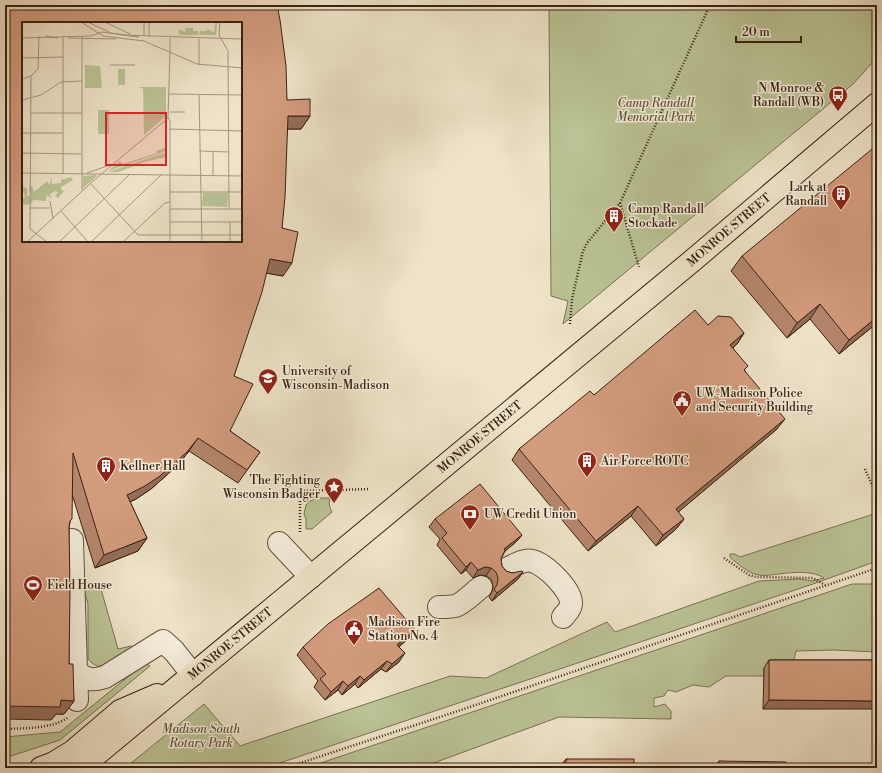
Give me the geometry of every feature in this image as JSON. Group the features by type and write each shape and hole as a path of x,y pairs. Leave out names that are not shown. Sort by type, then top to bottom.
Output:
{"main road":[{"name":"MONROE STREET","path":"80,768 686,266 877,104"},
{"path":"41,768 54,763 72,752 120,711 187,680"}],"lane":[{"path":"72,540 76,671 74,707"},
{"path":"279,543 311,577"},
{"path":"508,568 525,561 532,561 548,570 563,586 571,603 569,610 563,617"},
{"path":"438,607 454,606 462,602 480,587"},
{"path":"76,671 83,677 90,679 105,677 163,641 174,651 187,680"}],"path":[{"path":"570,324 572,300 583,250 620,203 710,5"},
{"path":"620,203 640,267"},
{"path":"865,469 877,496"},
{"path":"303,536 300,532 300,491 370,489"},
{"path":"724,558 750,575 756,577 813,578 826,586"},
{"path":"286,768 877,568"},
{"path":"5,729 51,725 61,722 74,707"}],"green space":[{"name":"Camp Randall Memorial Park","path":"549,5 877,5 877,56 853,84 563,324 568,301 551,296"},
{"path":"317,498 330,498 330,508 332,512 312,529 306,529 306,519 304,514 306,505 310,501"},
{"name":"Madison South Rotary Park","path":"877,513 877,561 813,584 265,768 125,768 204,704 240,746 450,676 486,678 607,622 615,632 759,581 799,579 812,581 824,578 812,573 756,574 747,570 733,560 730,557 730,554 735,554 740,557"},
{"path":"99,582 118,649 131,646 134,647 107,666 97,666 88,659 88,604 83,587"},
{"path":"852,584 877,584 877,652 834,650 796,651 792,668 764,668 764,676 726,676 709,687 693,685 676,692 668,690 664,696 654,698 654,707 665,704 671,711 671,719 559,717 420,768 306,768"},
{"path":"145,663 150,666 60,740 5,758 5,737 60,732"}],"building":[{"path":"5,5 277,5 286,66 287,100 310,99 310,116 288,116 285,197 282,228 298,232 292,263 270,259 262,292 234,376 253,384 230,431 260,452 247,470 198,438 187,452 160,476 127,495 147,538 104,555 73,453 72,519 69,527 69,664 73,664 74,701 61,700 60,707 5,706"},
{"name":"Lark at Randall","path":"877,145 877,317 849,340 820,304 797,323 742,256"},
{"path":"695,310 708,325 718,316 731,317 744,333 730,345 748,366 744,370 785,419 676,509 684,519 663,535 638,506 596,541 519,449 590,391 594,395"},
{"name":"UW Credit Union","path":"480,484 522,535 504,549 505,551 501,559 502,566 506,571 512,573 523,572 497,593 494,589 497,585 498,578 496,572 491,568 485,567 478,570 471,562 466,567 442,538 447,533 435,519"},
{"name":"Madison Fire Station No. 4","path":"379,588 415,630 397,645 405,653 392,664 387,661 364,680 360,676 348,686 343,681 331,692 320,679 326,674 303,647 328,624"},
{"path":"769,660 877,660 877,701 769,700"},
{"path":"566,759 634,759 634,768 566,768"},
{"path":"719,761 786,762 786,768 718,768"},
{"path":"450,766 483,766 483,768 450,768"}],"place":[{"name":"N Monroe & Randall (WB)","path":"838,112"},
{"name":"Lark at Randall","path":"841,211"},
{"name":"Camp Randall Stockade","path":"614,233"},
{"name":"University of Wisconsin-Madison","path":"268,395"},
{"name":"UW-Madison Police and Security Building","path":"682,417"},
{"name":"Air Force ROTC","path":"587,478"},
{"name":"Kellner Hall","path":"106,483"},
{"name":"The Fighting Wisconsin Badger","path":"334,504"},
{"name":"UW Credit Union","path":"470,531"},
{"name":"Field House","path":"33,602"},
{"name":"Madison Fire Station No. 4","path":"354,646"}]}
